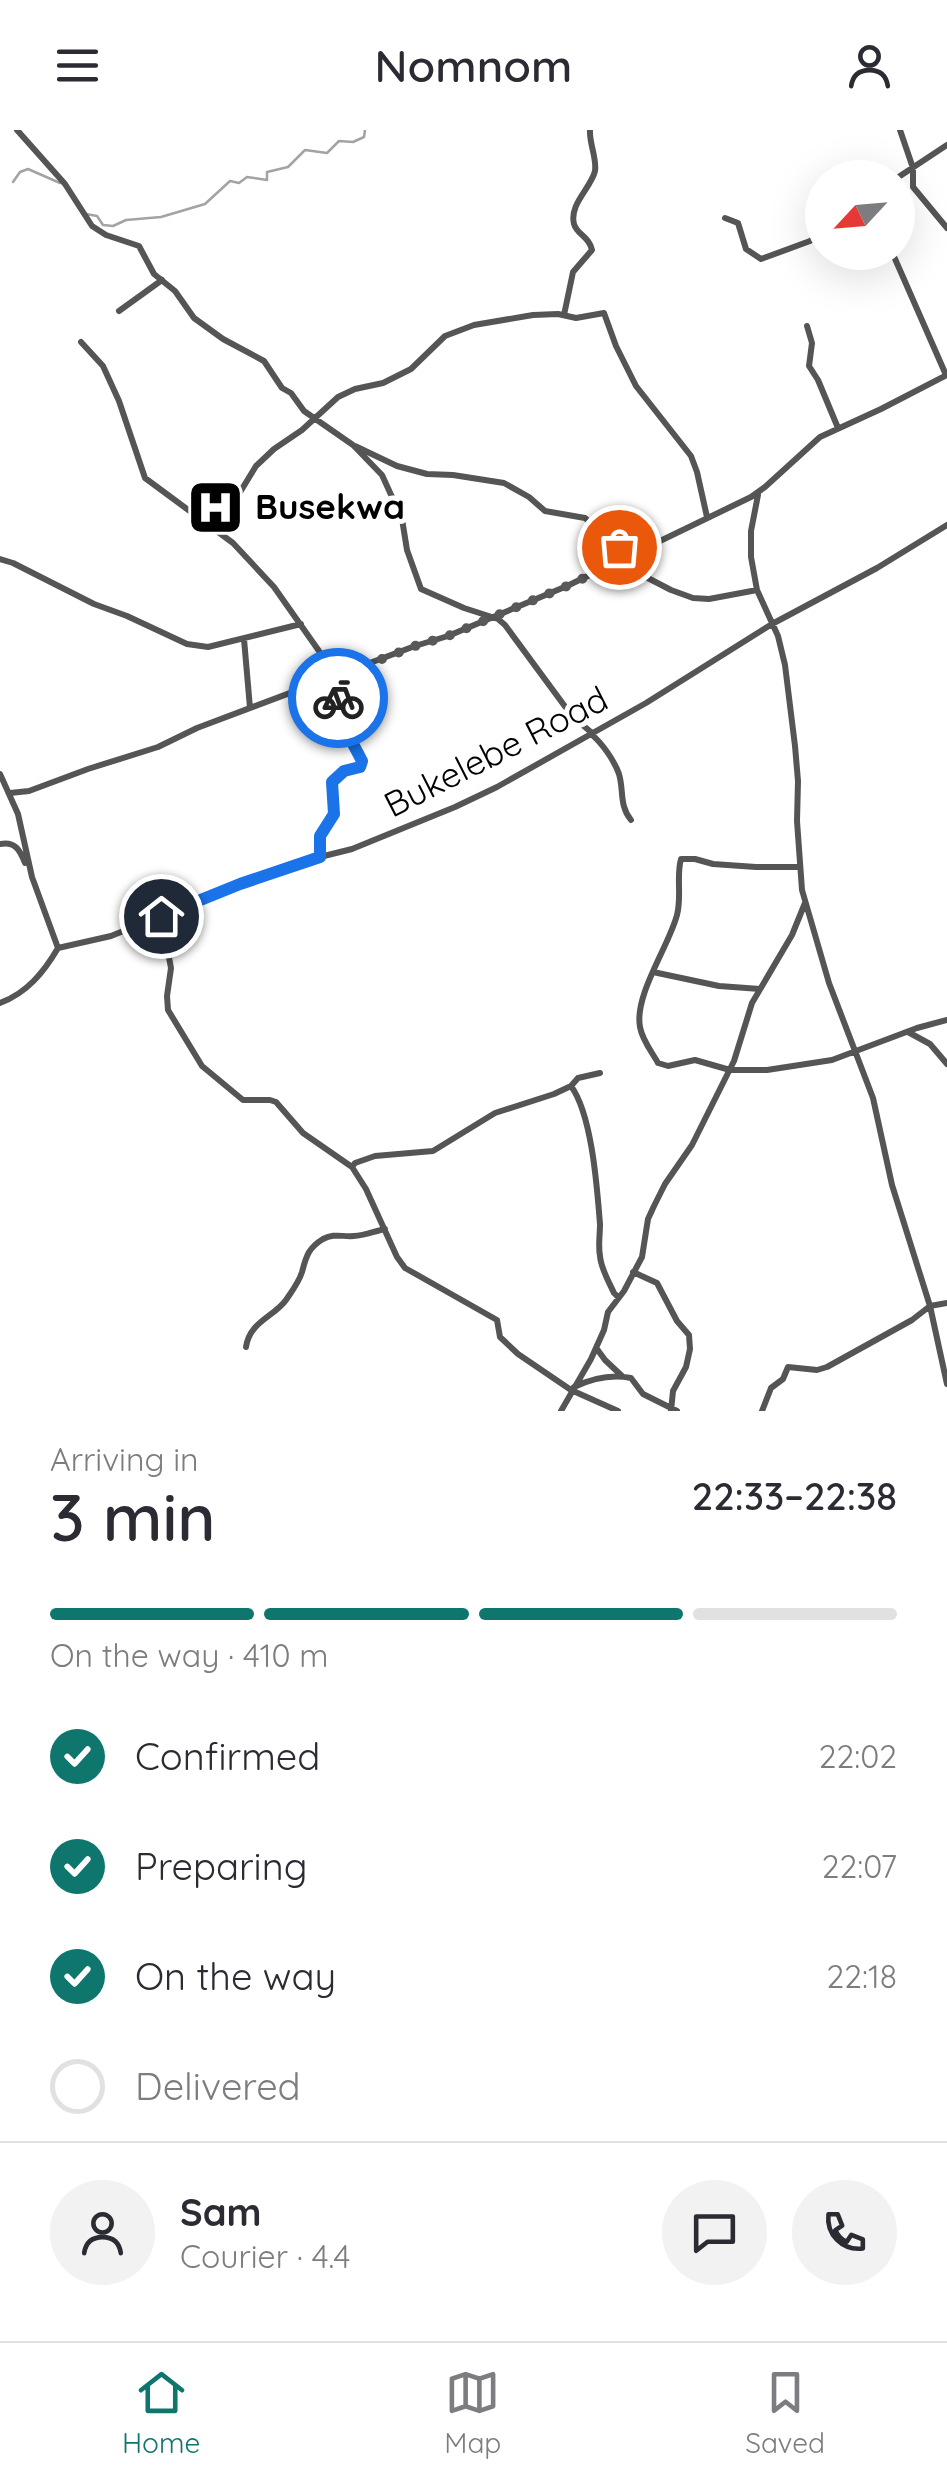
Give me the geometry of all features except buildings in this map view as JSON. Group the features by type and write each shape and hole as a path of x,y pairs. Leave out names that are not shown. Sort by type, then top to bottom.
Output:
{"street":[{"path":"17,130 65,184 92,226 140,246 150,268 202,325 264,360 280,386 291,393 304,412 353,445 397,466 508,485 545,511 585,518 622,550 636,570 654,583 693,598 757,590"},
{"path":"564,314 572,272 592,250 574,221 595,168 590,130"},
{"path":"900,130 910,160"},
{"path":"915,167 947,145"},
{"path":"915,191 947,228"},
{"path":"726,218 738,223 746,248 761,259 805,243"},
{"path":"6,789 29,791 448,636 567,586 758,493 812,443 946,375 900,270"},
{"path":"119,312 162,280"},
{"path":"218,530 256,466 346,392 384,384 411,369 441,338 450,334 533,314 576,318 604,313 636,386 691,456 707,517"},
{"path":"807,326 812,343 808,366 838,428"},
{"path":"81,342 103,366 145,478 218,530 262,573 334,678 351,740 362,761 360,767 344,771 332,782 334,814 320,836 320,857"},
{"path":"353,445 386,481 402,519 407,550 421,589 491,617 509,629 616,768 622,806 631,820"},
{"path":"758,493 750,545 757,590 781,645 794,730 799,868 805,902 829,983 872,1098 892,1185 930,1306 947,1384"},
{"name":"Bukelebe Road","path":"58,948 110,936 240,884 352,848 428,820 497,788 646,703 772,624 947,526"},
{"path":"0,559 187,644 208,647 300,624"},
{"path":"244,639 250,708"},
{"path":"0,774 24,834 30,868 58,948 33,983 0,1002"},
{"path":"0,844 10,843 18,848 30,868"},
{"path":"799,868 722,865 682,858 676,919 642,1004 640,1022 656,1060 664,1066 695,1060 730,1070 756,1071 818,1063 947,1020"},
{"path":"561,1411 596,1348 608,1312 644,1250 654,1206 692,1145 730,1070 748,1013 792,936 805,902"},
{"path":"161,916 171,968 168,1010 202,1066 242,1100 276,1102 302,1133 352,1166 406,1268 497,1320 500,1337 507,1346 572,1389 618,1411"},
{"path":"653,972 719,986 761,989"},
{"path":"908,1032 930,1044 947,1064"},
{"path":"352,1166 375,1156 433,1152 496,1113 554,1094 578,1078 600,1073"},
{"path":"571,1086 580,1099 594,1170 599,1254 618,1297"},
{"path":"246,1347 249,1334 270,1312 281,1308 292,1292 305,1256 318,1242 334,1235 350,1237 385,1230"},
{"path":"596,1348 623,1376 635,1380 638,1390 673,1410 673,1391 686,1368 689,1336 657,1282 633,1272"},
{"path":"762,1411 771,1388 783,1379 788,1367 828,1367 930,1306 947,1303"},
{"path":"572,1389 588,1380 623,1376"}],"waterway":[{"path":"86,214 97,216 103,225 113,226 205,204 230,181 239,183 247,177 267,180 267,172 288,167 305,150 327,153 339,141 353,142 364,137 365,130"},
{"path":"13,182 28,169 60,183"}],"way so far":[{"path":"338,698 334,678 567,586 626,558 619,547"}],"place":[{"name":"Busekwa","path":"216,507"}],"route":[{"path":"161,916 320,857 320,836 334,814 332,782 344,771 360,767 362,761 338,698"}]}
